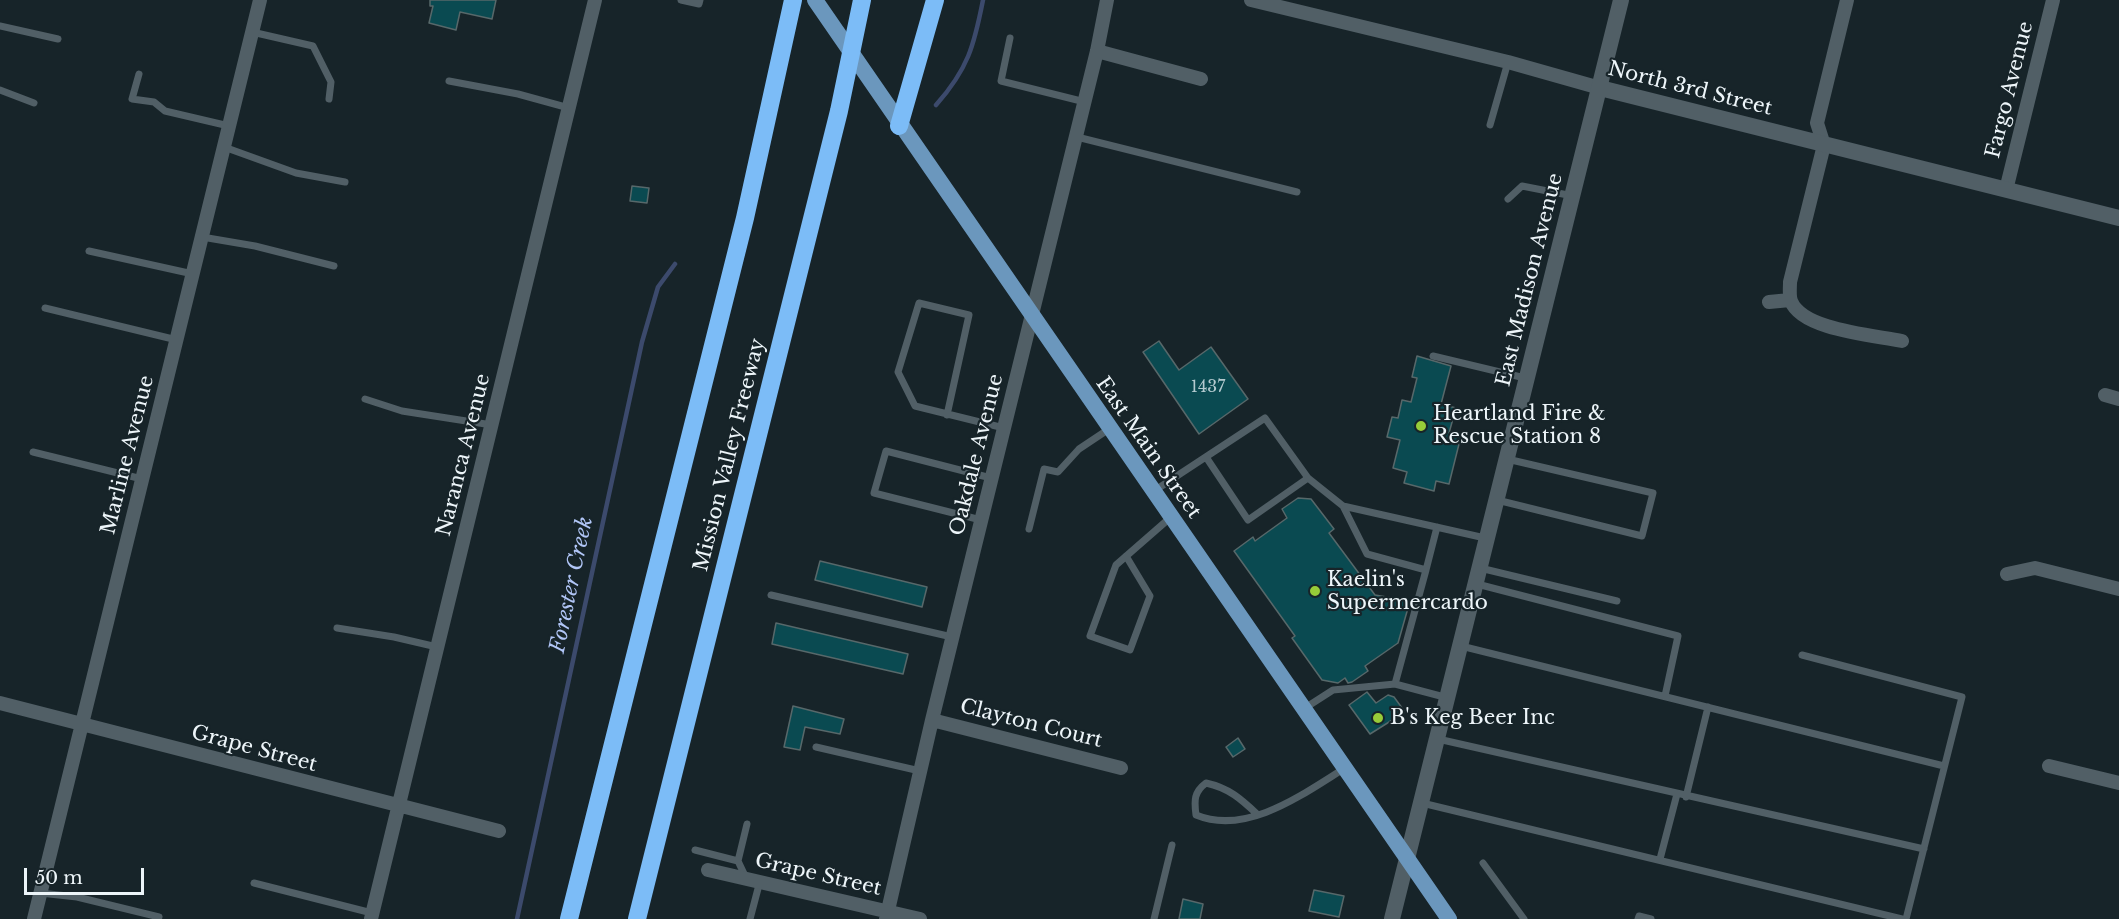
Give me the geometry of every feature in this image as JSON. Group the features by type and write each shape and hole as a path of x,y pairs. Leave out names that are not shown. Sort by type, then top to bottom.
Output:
{"highway":[{"path":"569,919 745,218 793,0"},
{"name":"Mission Valley Freeway","path":"637,919 839,111 862,0"},
{"path":"899,126 935,0"}],"main road":[{"name":"East Main Street","path":"815,0 899,126 1449,919"}],"street":[{"name":"Marline Avenue","path":"34,919 260,0"},
{"name":"Naranca Avenue","path":"371,916 595,0"},
{"name":"Oakdale Avenue","path":"887,915 952,637 1077,136 1107,0"},
{"name":"North 3rd Street","path":"1251,0 1508,62 1600,88 2119,218"},
{"name":"East Madison Avenue","path":"1392,919 1621,0"},
{"path":"1847,0 1817,123 1824,145 1790,282 1794,305 1812,323 1902,341"},
{"name":"Fargo Avenue","path":"2006,190 2052,0"},
{"path":"1097,51 1201,79"},
{"path":"1769,302 1794,305"},
{"path":"2007,574 2036,568 2119,589"},
{"name":"Grape Street","path":"0,703 499,831"},
{"name":"Clayton Court","path":"932,720 1121,768"},
{"path":"2049,766 2119,783"},
{"name":"Grape Street","path":"708,870 887,915 920,919"}],"lane":[{"path":"681,0 699,4 700,0"},
{"path":"0,26 58,39"},
{"path":"252,32 313,46 331,82 329,99"},
{"path":"1010,39 1001,81 1085,102"},
{"path":"1490,125 1508,62"},
{"path":"139,74 132,99 154,102 165,111 229,126"},
{"path":"449,81 518,94 569,108"},
{"path":"0,90 34,103"},
{"path":"1077,136 1297,192"},
{"path":"224,147 296,173 345,182"},
{"path":"1508,199 1522,186 1532,186 1572,196"},
{"path":"202,237 255,246 334,266"},
{"path":"89,251 193,274"},
{"path":"947,415 969,315 919,303 898,372 915,406 947,415 1004,428"},
{"path":"45,308 177,340"},
{"path":"1433,356 1527,379"},
{"path":"365,399 402,411 492,425"},
{"path":"1153,492 1265,418 1308,478 1343,506 1367,554 1426,570"},
{"path":"1029,529 1044,470 1058,472 1079,449 1109,429"},
{"path":"981,520 874,493 886,451 991,478"},
{"path":"33,452 142,479"},
{"path":"1206,457 1248,520 1308,478"},
{"path":"1497,500 1642,536 1653,493 1508,459"},
{"path":"1343,506 1488,538"},
{"path":"1126,556 1150,596 1130,650 1090,636 1116,565 1126,556 1171,517"},
{"path":"1395,684 1437,527"},
{"path":"1478,576 1617,601"},
{"path":"1478,576 1678,636 1665,696"},
{"path":"771,595 952,637"},
{"path":"337,628 437,647"},
{"path":"1461,646 1944,766"},
{"path":"1802,655 1962,697 1906,919"},
{"path":"1304,709 1333,690 1395,684 1448,698"},
{"path":"1686,797 1708,707"},
{"path":"1438,739 1686,797 1924,849"},
{"path":"816,747 920,771"},
{"path":"1257,814 1237,794 1219,785 1206,783 1197,790 1194,802 1196,815 1208,820 1238,819 1272,811 1345,768"},
{"path":"1660,859 1677,794"},
{"path":"1422,803 1902,919"},
{"path":"738,861 747,824"},
{"path":"1154,919 1172,845"},
{"path":"695,850 738,861 753,880 750,919"},
{"path":"1483,863 1524,919"},
{"path":"254,883 371,916"},
{"path":"40,893 57,897 77,897 159,917"},
{"path":"1638,919 1639,916 1651,919"}],"building":[{"path":"430,0 496,0 492,19 460,12 456,30 429,23 433,6 430,6"},
{"path":"632,186 649,188 647,203 630,201"},
{"path":"1159,341 1179,370 1211,347 1248,399 1199,434 1143,352"},
{"name":"Heartland Fire & Rescue Station 8","path":"1417,356 1451,366 1441,404 1456,408 1449,433 1461,436 1449,484 1436,481 1434,491 1404,483 1407,472 1393,468 1400,440 1387,437 1392,417 1398,418 1402,400 1411,402 1417,378 1412,377"},
{"name":"Kaelin's Supermercardo","path":"1298,498 1311,499 1334,529 1329,533 1375,595 1410,601 1398,643 1365,666 1368,671 1352,682 1348,683 1345,678 1338,683 1322,680 1292,638 1295,636 1234,551 1253,537 1255,541 1287,518 1282,509"},
{"path":"820,561 927,587 922,607 815,580"},
{"path":"776,623 908,654 903,674 772,644"},
{"name":"B's Keg Beer Inc","path":"1367,692 1376,703 1388,695 1394,697 1405,712 1370,734 1349,705"},
{"path":"793,706 844,719 840,734 805,727 800,750 784,747"},
{"path":"1238,738 1245,749 1233,757 1226,747"},
{"path":"1314,890 1344,896 1339,917 1309,911"},
{"path":"1183,899 1203,904 1200,919 1179,919"}],"waterway":[{"name":"Forester Creek","path":"936,105 963,68 973,44 983,0"},
{"name":"Forester Creek","path":"517,919 642,342 658,287 675,264"}],"place":[{"name":"Heartland Fire & Rescue Station 8","path":"1421,426"},
{"name":"Kaelin's Supermercardo","path":"1315,591"},
{"name":"B's Keg Beer Inc","path":"1378,718"}]}
